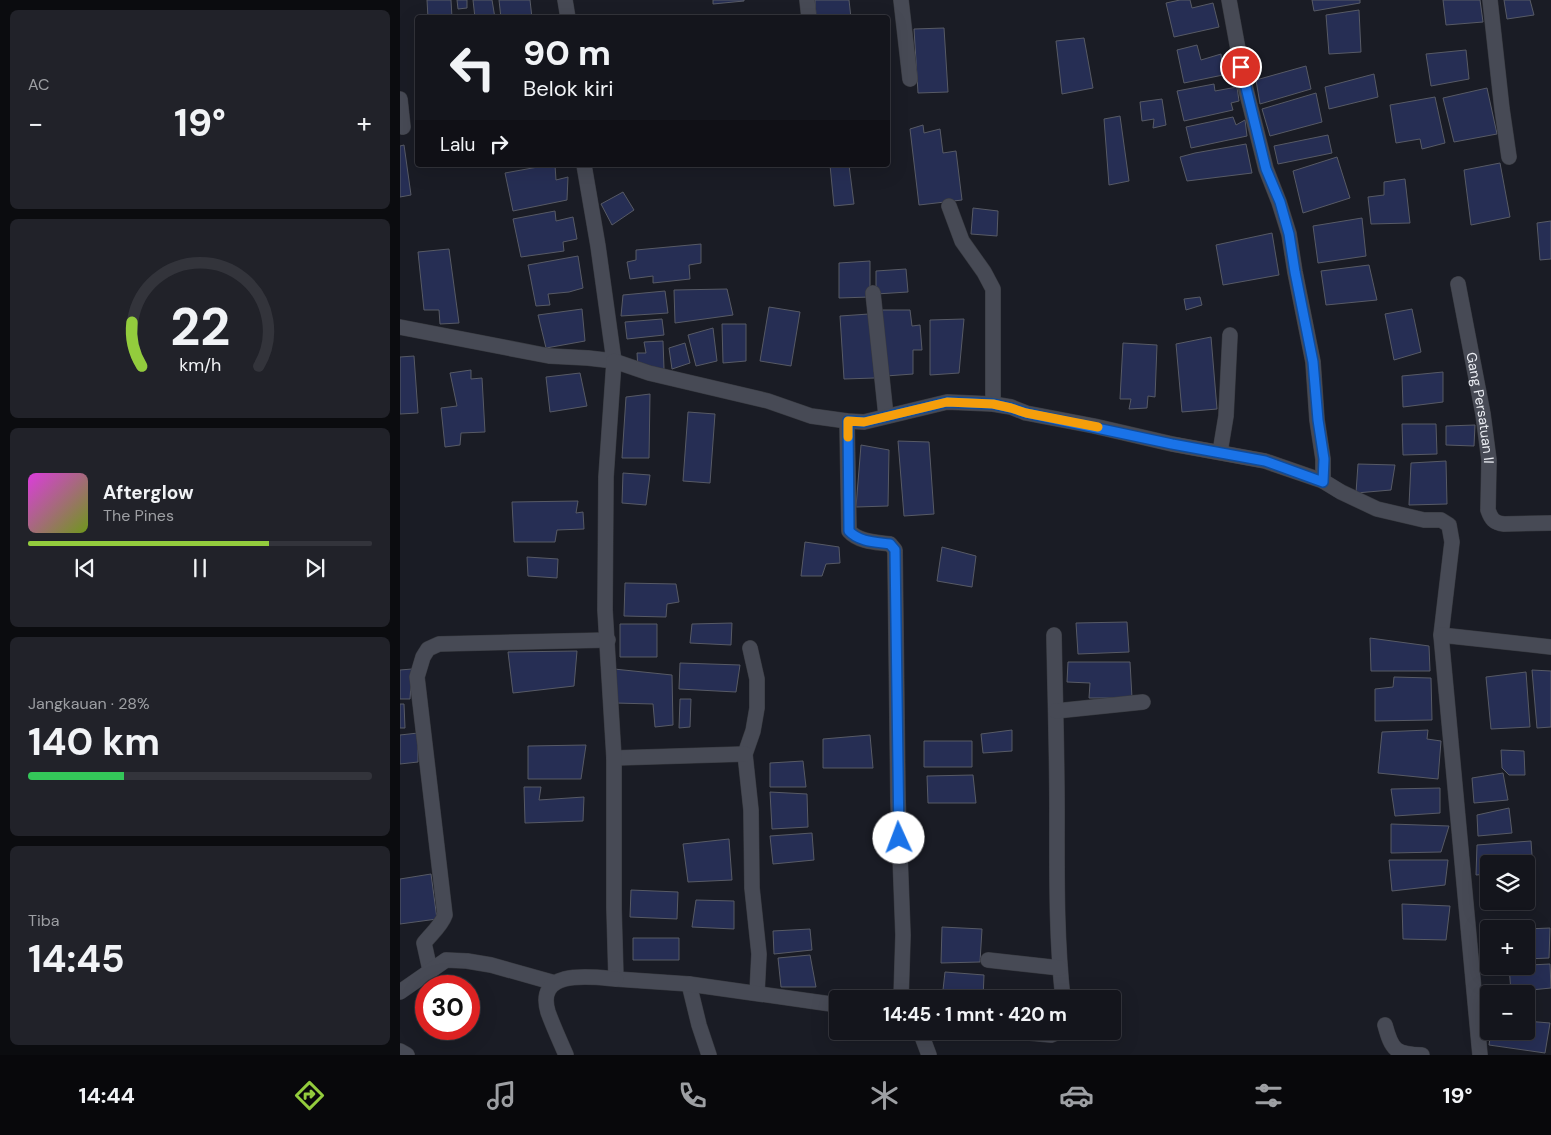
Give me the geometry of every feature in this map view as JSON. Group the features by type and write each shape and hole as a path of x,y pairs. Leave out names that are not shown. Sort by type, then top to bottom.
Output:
{"street":[{"path":"565,0 568,15"},
{"path":"807,0 809,15"},
{"path":"901,0 910,79"},
{"path":"1229,0 1237,47 1266,169 1280,202 1289,234 1313,362 1318,420 1324,459 1323,482"},
{"path":"1490,0 1509,157"},
{"path":"400,99 403,127"},
{"path":"584,167 598,246 614,362 606,477 605,610 614,758 616,979"},
{"path":"949,206 962,241 984,272 993,289 993,404"},
{"name":"Gang Persatuan II","path":"1458,284 1490,460 1488,510 1492,520 1497,524 1551,523"},
{"path":"873,292 886,416"},
{"path":"400,327 549,356 588,358 614,362 649,373 768,402 811,416 848,421 864,422 947,402 993,404 1026,413 1172,444 1265,461 1323,482 1377,509 1424,520 1441,520 1449,525 1452,542 1441,635 1480,1055"},
{"path":"1220,452 1226,416 1230,334"},
{"path":"848,421 849,531 861,539 890,544 895,550 898,801 904,935 901,990"},
{"path":"1054,635 1056,880 1062,990"},
{"path":"1441,635 1551,647"},
{"path":"430,970 424,943 432,932 442,924 446,915 418,677 423,656 428,649 439,644 608,640"},
{"path":"750,648 757,679 757,708 753,732 745,754 751,810 752,888 759,954 757,993"},
{"path":"1056,711 1143,702"},
{"path":"614,758 745,754"},
{"path":"400,992 446,960 467,961 510,969 555,983"},
{"path":"988,960 1060,968"},
{"path":"566,1055 548,1011 546,999 549,990 555,983 566,978 580,976 689,984 829,1004"},
{"path":"689,984 709,1055"},
{"path":"1385,1025 1389,1041 1396,1050 1422,1055"},
{"path":"923,1040 929,1055"},
{"path":"400,1051 407,1055"}],"building":[{"path":"427,0 451,0 452,15 428,15"},
{"path":"457,0 467,0 467,8 458,9"},
{"path":"473,0 492,0 494,15 475,15"},
{"path":"499,0 530,0 532,15 501,15"},
{"path":"713,0 744,0 744,1 713,4"},
{"path":"815,0 849,0 851,15 816,15"},
{"path":"1190,0 1192,8 1213,3 1219,27 1174,37 1166,3"},
{"path":"1312,0 1360,0 1360,3 1314,11"},
{"path":"1443,0 1480,0 1483,22 1446,25"},
{"path":"1504,0 1530,0 1534,15 1507,19"},
{"path":"1359,10 1361,52 1329,54 1326,15"},
{"path":"944,28 948,92 918,93 914,29"},
{"path":"1084,38 1093,88 1062,94 1056,41"},
{"path":"1197,45 1201,60 1221,54 1223,75 1184,83 1177,50"},
{"path":"1466,50 1469,79 1431,86 1426,54"},
{"path":"1306,66 1311,89 1260,104 1256,80"},
{"path":"1374,74 1378,97 1329,109 1325,87"},
{"path":"1214,84 1215,91 1237,87 1239,101 1231,103 1233,110 1184,121 1177,91"},
{"path":"1487,88 1497,134 1454,142 1443,98"},
{"path":"1316,93 1322,122 1270,136 1262,109"},
{"path":"1435,97 1445,143 1422,149 1420,139 1396,143 1390,105"},
{"path":"1162,99 1166,125 1153,128 1154,119 1142,121 1140,102"},
{"path":"1120,116 1129,181 1109,185 1104,119"},
{"path":"1233,117 1236,125 1245,120 1247,136 1191,148 1186,127"},
{"path":"923,125 924,133 940,129 943,153 956,151 962,200 919,205 910,129"},
{"path":"1328,135 1332,153 1278,164 1274,146"},
{"path":"1246,144 1252,173 1187,181 1180,157"},
{"path":"404,145 411,195 400,197 400,146"},
{"path":"1337,157 1350,198 1303,213 1293,171"},
{"path":"1500,163 1510,217 1471,225 1464,170"},
{"path":"538,167 555,167 556,180 568,177 567,200 513,211 505,173"},
{"path":"830,167 849,167 854,204 834,206"},
{"path":"1405,179 1410,223 1371,224 1368,197 1384,195 1384,182"},
{"path":"623,192 634,210 612,225 601,204"},
{"path":"973,208 998,211 997,236 971,234"},
{"path":"555,211 556,221 573,217 577,239 563,242 564,251 521,257 513,219"},
{"path":"1362,218 1366,256 1318,263 1313,226"},
{"path":"1551,221 1551,259 1540,260 1537,223"},
{"path":"1272,233 1279,275 1223,285 1216,245"},
{"path":"701,244 701,263 689,265 690,279 653,283 653,276 630,279 627,262 636,260 636,250"},
{"path":"449,249 459,323 440,324 439,310 424,310 418,252"},
{"path":"578,256 583,288 569,292 548,294 550,305 536,306 528,265"},
{"path":"870,261 870,297 839,298 839,263"},
{"path":"1369,265 1377,300 1326,305 1321,271"},
{"path":"906,269 908,292 876,294 876,271"},
{"path":"727,289 733,315 675,323 674,290"},
{"path":"665,291 668,313 621,316 623,295"},
{"path":"1200,297 1202,305 1186,310 1184,299"},
{"path":"769,307 800,312 791,366 760,361"},
{"path":"582,309 585,341 546,348 538,315"},
{"path":"1412,309 1421,352 1394,360 1385,314"},
{"path":"881,310 910,310 912,326 920,325 922,350 913,350 913,374 886,376"},
{"path":"869,314 875,378 844,379 840,316"},
{"path":"662,319 664,335 627,339 625,322"},
{"path":"964,319 959,373 930,375 930,320"},
{"path":"722,324 746,324 746,361 723,363"},
{"path":"713,328 717,361 696,366 688,335"},
{"path":"1211,337 1217,409 1182,412 1176,344"},
{"path":"663,341 664,369 638,369 637,353 646,353 644,342"},
{"path":"685,343 690,363 672,369 669,348"},
{"path":"1123,343 1157,345 1155,397 1148,396 1147,408 1129,409 1131,399 1120,399"},
{"path":"414,356 418,413 400,414 400,357"},
{"path":"471,370 471,379 482,378 485,432 461,433 460,445 445,447 441,408 457,406 450,373"},
{"path":"1443,372 1443,402 1403,407 1402,376"},
{"path":"580,373 587,406 550,412 546,377"},
{"path":"650,394 649,458 622,458 626,397"},
{"path":"688,412 715,414 710,483 683,481"},
{"path":"1402,424 1436,424 1437,454 1403,455"},
{"path":"1475,425 1474,446 1446,445 1446,426"},
{"path":"898,441 929,442 934,514 904,516"},
{"path":"861,445 889,450 888,506 856,507"},
{"path":"1446,461 1447,504 1409,505 1411,463"},
{"path":"1358,464 1395,465 1391,490 1356,493"},
{"path":"623,473 650,475 646,505 622,503"},
{"path":"578,501 576,513 583,512 584,529 557,530 555,542 514,542 512,502"},
{"path":"805,542 839,547 840,563 826,564 822,576 801,576"},
{"path":"942,547 976,556 972,587 937,581"},
{"path":"527,557 558,559 557,578 528,576"},
{"path":"625,583 676,584 679,602 667,604 666,617 624,616"},
{"path":"1127,622 1129,652 1078,654 1076,623"},
{"path":"732,623 731,645 690,643 692,624"},
{"path":"620,624 657,624 657,657 620,657"},
{"path":"1370,638 1429,646 1430,671 1371,671"},
{"path":"577,651 574,686 513,693 508,652"},
{"path":"1068,662 1130,662 1132,698 1089,698 1090,683 1067,682"},
{"path":"680,663 740,665 736,692 679,689"},
{"path":"412,669 410,699 400,699 400,670"},
{"path":"614,669 672,675 673,725 655,727 653,704 615,703"},
{"path":"1532,670 1551,671 1551,727 1537,728"},
{"path":"1526,672 1530,727 1491,729 1486,677"},
{"path":"1394,677 1431,678 1432,720 1375,721 1375,689 1393,687"},
{"path":"680,699 691,699 690,727 679,728"},
{"path":"400,704 404,704 405,728 400,728"},
{"path":"1012,730 1012,751 983,753 981,734"},
{"path":"1428,730 1427,739 1441,741 1438,779 1378,773 1382,732"},
{"path":"418,733 418,762 400,764 400,735"},
{"path":"870,735 873,768 823,768 823,739"},
{"path":"924,741 972,741 972,767 924,767"},
{"path":"586,745 581,779 528,779 528,746"},
{"path":"1501,750 1524,751 1525,775 1509,775 1502,768"},
{"path":"803,761 806,787 770,787 770,763"},
{"path":"1503,773 1508,800 1474,803 1472,778"},
{"path":"973,775 976,803 928,803 927,776"},
{"path":"524,787 541,787 539,800 584,797 583,821 525,823"},
{"path":"1440,788 1440,813 1395,816 1391,789"},
{"path":"770,792 807,794 808,827 772,829"},
{"path":"1509,808 1512,833 1478,836 1477,815"},
{"path":"1391,824 1449,826 1441,852 1391,853"},
{"path":"812,833 814,860 773,864 770,836"},
{"path":"729,839 732,880 688,882 683,844"},
{"path":"1531,841 1532,855 1480,855 1480,875 1476,875 1477,845"},
{"path":"1389,860 1448,860 1445,885 1392,891"},
{"path":"431,874 437,919 400,924 400,879"},
{"path":"631,890 678,892 677,919 630,917"},
{"path":"696,900 734,901 734,929 692,927"},
{"path":"1402,904 1450,906 1446,940 1403,939"},
{"path":"942,927 982,929 980,962 941,963"},
{"path":"1550,928 1549,958 1535,959 1535,929"},
{"path":"810,929 812,950 774,954 773,931"},
{"path":"633,938 679,938 679,960 633,960"},
{"path":"810,955 816,987 781,987 778,958"},
{"path":"1550,964 1551,988 1535,990 1535,985 1510,985 1510,975 1535,975 1535,965"},
{"path":"945,972 984,975 983,990 943,990"},
{"path":"1535,1022 1550,1023 1545,1053 1489,1045 1490,1040 1535,1040"}],"slow traffic":[{"path":"848,437 848,421 864,422 947,402 993,404 1026,413 1098,427"}],"route":[{"path":"899,838 895,550 890,544 861,539 849,531 848,421 864,422 947,402 993,404 1026,413 1172,444 1265,461 1323,482 1324,459 1318,420 1313,362 1289,234 1280,202 1266,169 1241,67"}]}
